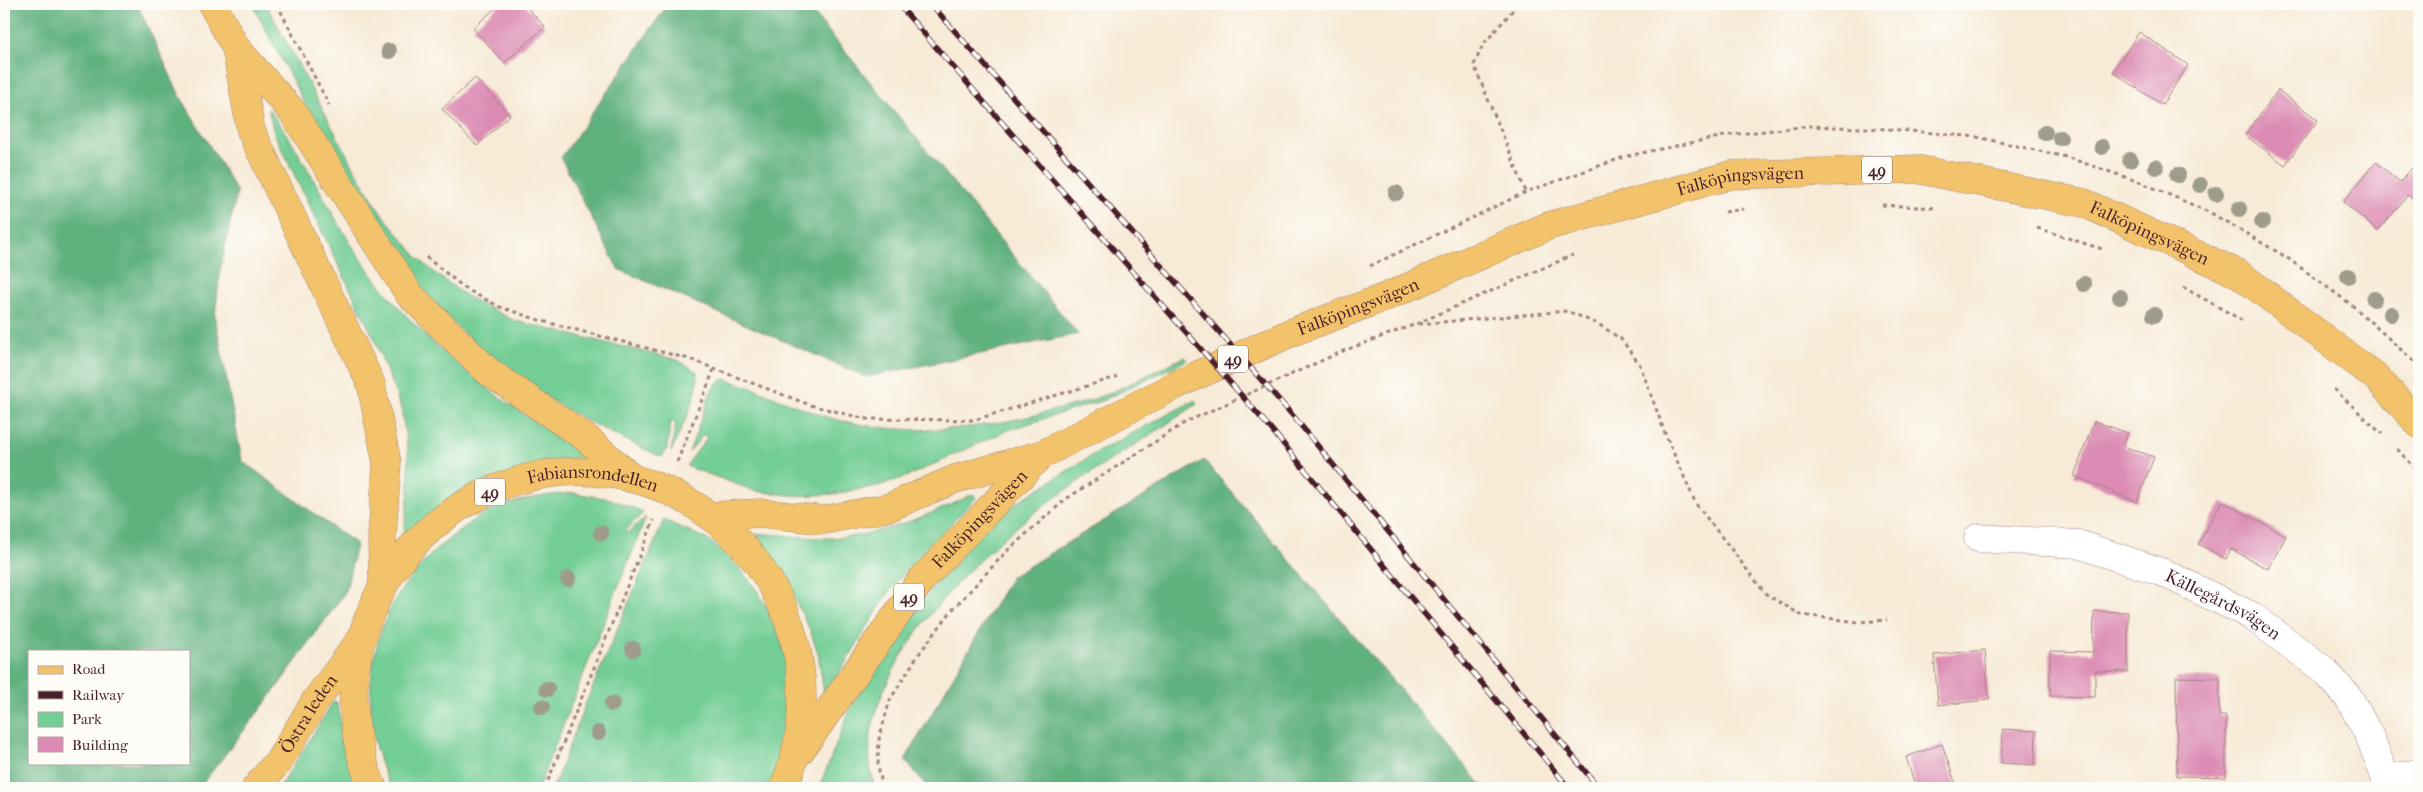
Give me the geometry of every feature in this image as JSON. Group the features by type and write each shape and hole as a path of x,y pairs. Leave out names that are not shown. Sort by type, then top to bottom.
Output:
{"main road":[{"path":"212,4 236,48 292,111 409,294 489,372 586,438 633,479"},
{"path":"236,48 251,131 371,384 387,463 382,538 383,587"},
{"name":"Falköpingsvägen","path":"710,516 760,513 824,520 890,506 955,480 1043,454 1176,385 1290,332 1388,296 1548,226 1731,174 1916,170 2084,203 2239,274 2377,378 2419,424"},
{"name":"Falköpingsvägen","path":"795,758 922,579 1043,454"},
{"name":"Fabiansrondellen","path":"372,788 359,748 354,721 353,694 361,640 374,604 383,587 400,560 422,536 448,515 475,498 505,485 536,476 569,473 601,474 633,479 674,494 710,516 736,538 759,563 777,592 791,623 799,656 803,690 802,724 795,758 784,788"},
{"name":"Östra leden","path":"256,788 280,760 316,700 361,640"}],"street":[{"name":"Källegårdsvägen","path":"1978,538 2078,544 2164,573 2252,616 2324,670 2349,698 2369,735 2386,784"},
{"path":"2386,784 2419,773"}],"path":[{"path":"277,4 333,113"},
{"path":"1518,4 1483,45 1474,65 1526,192"},
{"path":"1365,269 1526,192 1626,156 1729,135 1809,126 1888,129 1977,137 2066,157 2140,182 2211,213 2286,257 2353,306 2419,366"},
{"path":"1876,204 1943,209"},
{"path":"1719,214 1748,208"},
{"path":"2034,227 2112,253"},
{"path":"883,788 878,766 879,740 890,700 899,685 918,655 953,609 1007,551 1058,505 1186,422 1343,351 1416,324 1580,251"},
{"path":"421,252 466,289 500,308 542,321 648,347 715,367 810,404 866,419 974,420 1119,376"},
{"path":"2180,285 2248,324"},
{"path":"1416,324 1567,310 1598,324 1621,339 1640,365 1666,436 1696,504 1766,594 1801,615 1859,622 1887,620"},
{"path":"676,464 715,367"},
{"path":"2328,384 2387,440"},
{"path":"2394,447 2419,472"},
{"path":"545,788 654,519"}],"green space":[{"path":"4,4 137,4 179,94 237,192 220,270 215,317 242,461 356,544 346,591 270,697 199,788 7,788 4,772"},
{"path":"252,4 266,4 348,157 379,210 417,257 436,274 466,296 515,321 678,360 697,372 698,380 693,401 671,452 676,422 671,422 667,448 662,457 603,429 565,409 510,373 467,336 428,295 393,250 332,154"},
{"path":"668,4 806,4 1078,334 866,377 618,269 561,158"},
{"path":"268,108 294,145 350,243 385,291 409,319 461,367 517,410 578,450 581,457 541,464 403,538 409,492 408,451 401,408 374,338 274,133"},
{"path":"1185,357 1187,360 1104,400 1008,430 908,476 878,486 833,494 798,496 755,491 686,466 707,438 704,434 689,452 711,392 716,384 724,379 838,420 891,428 943,429 996,423 1082,403 1112,392"},
{"path":"1195,400 1197,404 1082,479 1015,528 950,591 919,629 894,668 877,709 870,749 875,788 819,788 849,712 879,656 960,550 1017,502 1101,450"},
{"path":"1204,460 1484,788 928,788 905,760 1011,577"},
{"path":"573,493 610,499 644,512 625,531 627,533 646,517 538,788 391,788 375,743 370,695 372,670 377,646 384,623 400,592 430,556 478,517 489,511 524,500 548,495"},
{"path":"973,494 976,498 908,568 887,595 827,693 824,694 818,653 810,630 779,568 756,534 822,538 864,534 902,524 940,510"},
{"path":"664,520 713,543 735,564 762,599 781,639 786,661 790,704 784,748 770,788 553,788 585,705"},
{"path":"334,701 337,702 343,737 357,788 279,788"}],"building":[{"path":"500,4 524,4 545,27 504,63 473,28"},
{"path":"2139,32 2188,65 2162,105 2113,72"},
{"path":"475,78 510,115 477,146 442,109"},
{"path":"2278,90 2318,120 2285,165 2245,135"},
{"path":"2419,160 2419,204 2408,195 2378,231 2343,202 2376,162 2400,182"},
{"path":"2094,421 2128,433 2123,446 2154,457 2137,502 2074,476"},
{"path":"2222,501 2286,536 2268,569 2231,549 2226,559 2198,544"},
{"path":"2094,611 2128,612 2128,672 2095,671 2095,697 2050,696 2050,651 2093,652"},
{"path":"1985,650 1989,700 1938,705 1934,655"},
{"path":"2176,677 2220,678 2219,716 2226,716 2226,777 2177,776"},
{"path":"2003,729 2036,731 2035,765 2001,763"},
{"path":"1942,744 1957,788 1916,788 1906,757"}],"railway":[{"path":"898,4 1271,429 1569,788"},
{"path":"931,4 1294,417 1599,788"}]}
